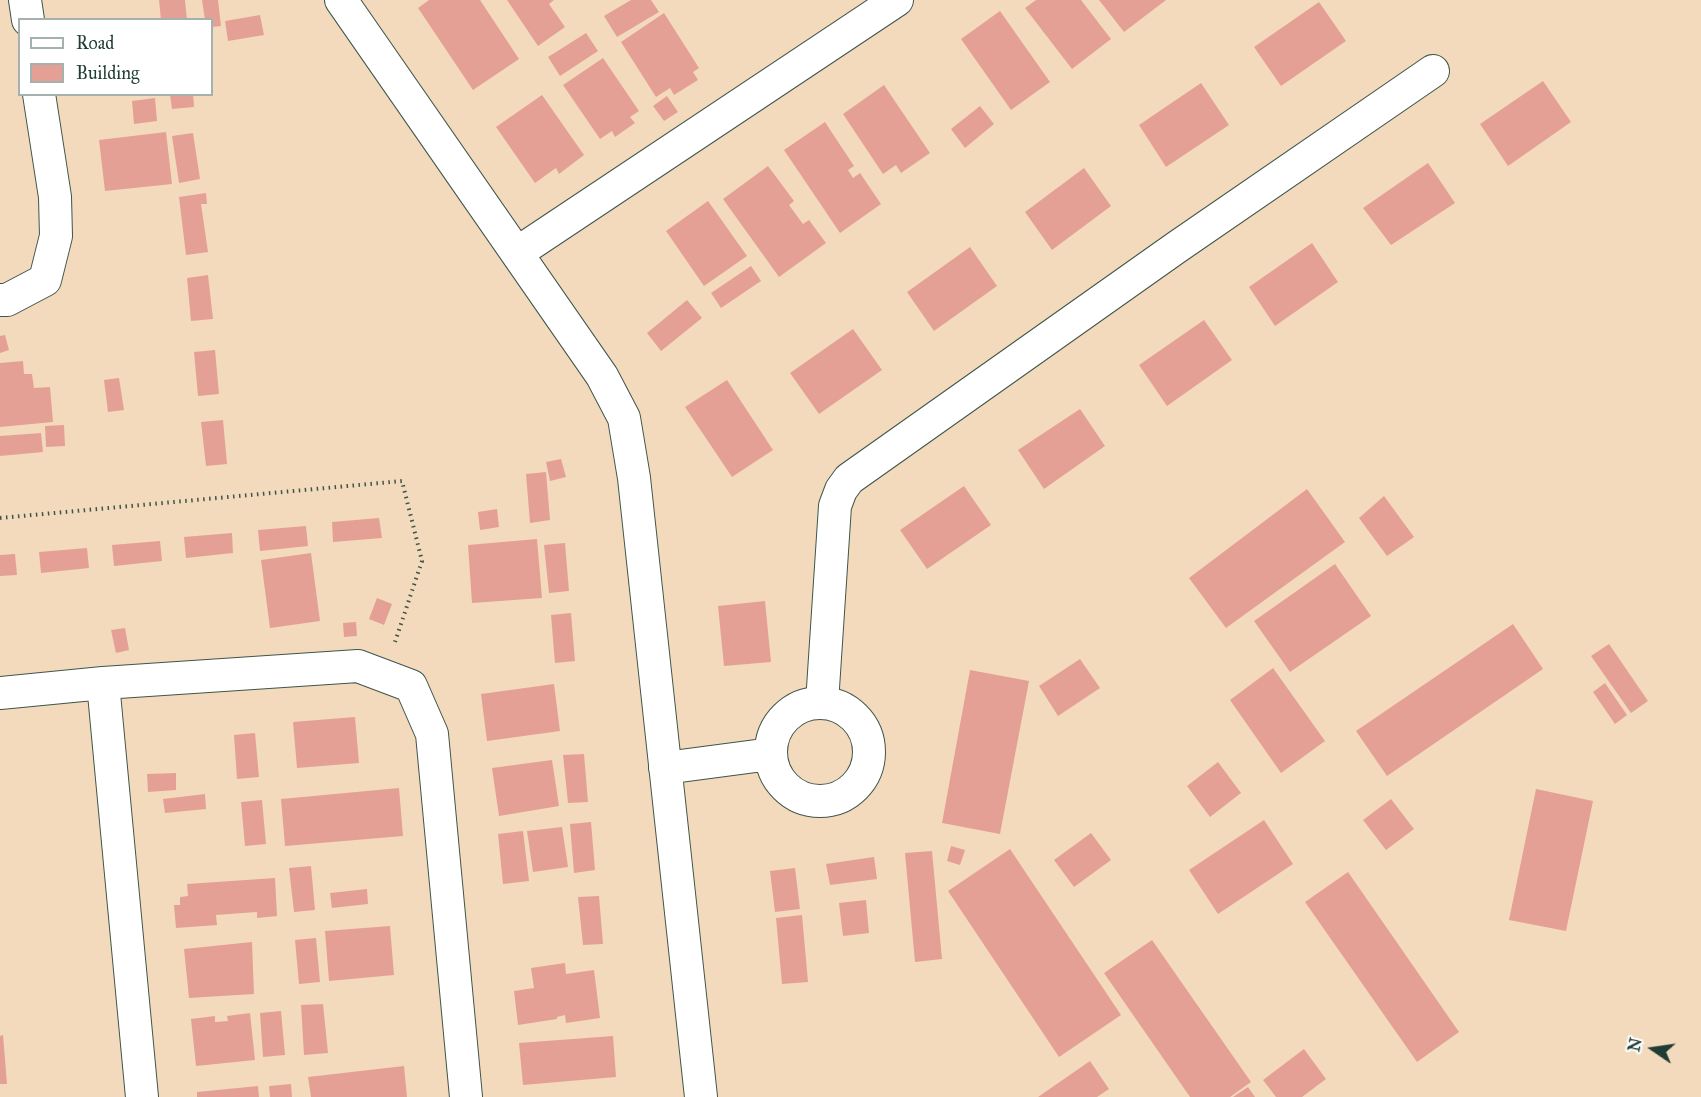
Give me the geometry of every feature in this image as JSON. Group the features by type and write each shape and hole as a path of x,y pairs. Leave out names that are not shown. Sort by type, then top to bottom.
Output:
{"street":[{"path":"25,0 28,18"},
{"path":"340,0 602,376 624,418 634,478 701,1097"},
{"path":"517,253 897,0"},
{"path":"822,703 836,506 841,490 849,478 1195,234 1433,71"},
{"path":"0,300 7,300 45,280 56,236 55,197 39,96"},
{"path":"0,693 103,683 358,666 411,686 432,734 466,1097"},
{"path":"103,683 142,1097"},
{"path":"822,703 838,706 852,714 862,726 868,741 869,758 864,773 855,786 842,796 826,800 810,800 795,794 783,783 775,770 771,754 773,738 780,723 792,712 806,705 822,703"},
{"path":"666,768 771,754"}],"path":[{"path":"0,518 402,481 423,561 384,676"}],"building":[{"path":"159,0 185,0 187,18 161,18"},
{"path":"202,0 218,0 221,26 213,27 213,18 205,18"},
{"path":"429,0 480,0 519,59 473,90 418,8"},
{"path":"507,0 554,0 549,4 565,27 538,46"},
{"path":"631,0 651,0 659,12 617,37 604,16"},
{"path":"1036,0 1081,0 1111,39 1072,69 1025,8"},
{"path":"1099,0 1166,0 1124,32"},
{"path":"1319,2 1346,41 1281,86 1254,47"},
{"path":"1000,11 1050,82 1011,110 961,39"},
{"path":"664,13 699,68 693,72 698,80 674,95 670,88 656,97 621,42"},
{"path":"260,15 264,35 228,41 225,21"},
{"path":"586,33 598,51 560,76 548,57"},
{"path":"603,58 639,111 630,117 635,123 615,137 612,131 600,139 563,85"},
{"path":"1543,81 1571,122 1508,166 1480,124"},
{"path":"1201,83 1229,125 1166,167 1139,125"},
{"path":"884,85 930,153 901,173 896,165 883,174 843,114"},
{"path":"542,95 584,155 559,174 556,168 535,183 496,127"},
{"path":"170,96 193,96 194,107 172,109"},
{"path":"667,96 678,112 664,121 653,106"},
{"path":"155,98 157,121 134,124 132,101"},
{"path":"980,106 994,124 965,148 951,129"},
{"path":"825,122 854,166 848,170 853,178 860,173 881,204 840,233 784,150"},
{"path":"166,132 172,184 105,191 99,140"},
{"path":"193,133 200,179 179,183 172,136"},
{"path":"1428,163 1455,203 1391,245 1363,208"},
{"path":"768,166 794,201 789,205 803,224 809,220 826,243 779,277 723,199"},
{"path":"1084,168 1111,206 1052,250 1025,212"},
{"path":"206,193 207,204 201,204 208,252 186,255 179,197"},
{"path":"708,201 747,256 704,286 666,231"},
{"path":"1312,243 1338,282 1275,326 1249,287"},
{"path":"970,247 997,286 934,331 907,292"},
{"path":"751,266 761,281 721,308 711,293"},
{"path":"208,275 213,319 191,321 187,278"},
{"path":"687,300 702,318 661,351 647,333"},
{"path":"1204,320 1232,360 1167,406 1139,365"},
{"path":"853,329 882,370 819,414 790,373"},
{"path":"5,335 9,350 0,353 0,336"},
{"path":"215,350 219,394 198,396 194,352"},
{"path":"23,361 24,374 32,374 34,388 50,387 53,422 0,427 0,363"},
{"path":"119,378 124,410 108,412 104,380"},
{"path":"727,380 773,450 732,477 685,407"},
{"path":"1080,409 1105,446 1044,489 1018,450"},
{"path":"223,420 227,464 206,466 201,422"},
{"path":"64,425 65,446 46,447 45,426"},
{"path":"41,433 43,452 0,456 0,436"},
{"path":"561,459 566,477 550,481 546,462"},
{"path":"546,472 550,520 530,523 526,474"},
{"path":"964,486 991,525 927,569 900,530"},
{"path":"1307,489 1345,542 1226,628 1189,578"},
{"path":"1384,496 1414,537 1387,556 1359,518"},
{"path":"497,509 499,527 480,530 478,512"},
{"path":"379,518 382,538 333,542 332,522"},
{"path":"306,526 308,546 260,551 258,530"},
{"path":"232,533 233,553 186,558 184,537"},
{"path":"537,539 542,598 472,603 468,545"},
{"path":"160,541 162,561 114,566 112,545"},
{"path":"565,543 569,591 549,593 544,545"},
{"path":"87,548 89,568 41,573 39,552"},
{"path":"311,553 320,621 270,628 261,560"},
{"path":"15,554 17,575 0,576 0,555"},
{"path":"1335,564 1371,616 1290,672 1254,621"},
{"path":"377,598 392,604 384,625 369,619"},
{"path":"765,601 771,662 724,666 718,606"},
{"path":"571,613 575,661 555,663 551,615"},
{"path":"356,622 357,636 344,637 343,623"},
{"path":"1513,624 1543,669 1387,776 1356,731"},
{"path":"125,628 129,650 116,653 111,630"},
{"path":"1609,644 1648,701 1631,713 1591,656"},
{"path":"1080,659 1100,688 1058,716 1039,686"},
{"path":"1273,668 1325,741 1281,773 1230,700"},
{"path":"970,670 1029,681 1000,834 942,823"},
{"path":"1605,683 1627,715 1615,724 1593,692"},
{"path":"554,684 560,731 487,741 481,694"},
{"path":"355,717 359,763 297,768 293,722"},
{"path":"255,733 259,777 237,779 234,735"},
{"path":"584,754 588,802 568,803 563,755"},
{"path":"552,760 559,806 499,816 492,768"},
{"path":"1218,762 1241,793 1210,817 1187,786"},
{"path":"176,773 176,790 148,792 147,774"},
{"path":"399,788 403,836 285,846 281,799"},
{"path":"1536,789 1593,801 1566,931 1509,920"},
{"path":"205,794 206,809 165,813 163,799"},
{"path":"1391,799 1414,829 1386,850 1363,820"},
{"path":"262,800 266,844 245,846 241,802"},
{"path":"1264,820 1293,864 1218,914 1189,870"},
{"path":"591,822 595,870 574,873 570,824"},
{"path":"562,827 568,867 533,872 527,831"},
{"path":"523,831 529,881 503,884 498,834"},
{"path":"1091,833 1111,860 1074,887 1054,860"},
{"path":"951,846 965,850 960,865 947,861"},
{"path":"1010,849 1121,1015 1059,1057 948,891"},
{"path":"932,851 942,959 915,962 905,853"},
{"path":"874,857 877,879 830,885 826,864"},
{"path":"311,866 315,910 294,912 289,868"},
{"path":"795,868 800,909 775,912 770,871"},
{"path":"1348,872 1459,1032 1417,1062 1305,902"},
{"path":"275,878 277,916 257,918 257,912 216,915 217,925 176,928 174,905 180,905 180,897 188,896 187,884"},
{"path":"367,889 368,904 332,908 330,893"},
{"path":"599,896 603,944 583,945 578,897"},
{"path":"866,900 869,933 843,936 839,903"},
{"path":"802,915 808,982 782,984 776,918"},
{"path":"390,926 394,975 329,981 325,931"},
{"path":"316,938 320,982 299,984 295,940"},
{"path":"1152,940 1251,1082 1230,1097 1190,1097 1104,973"},
{"path":"252,942 254,994 189,998 184,949"},
{"path":"565,963 566,974 594,970 600,1018 566,1023 565,1015 557,1019 518,1025 514,991 534,988 531,968"},
{"path":"323,1004 328,1053 304,1055 301,1005"},
{"path":"281,1011 285,1055 263,1057 260,1013"},
{"path":"250,1013 255,1060 196,1066 191,1019 215,1016 215,1022 228,1021 227,1016"},
{"path":"3,1035 7,1084 0,1084 0,1036"},
{"path":"613,1036 616,1077 523,1085 519,1043"},
{"path":"1304,1049 1326,1079 1302,1097 1276,1097 1263,1080"},
{"path":"1090,1061 1109,1089 1097,1097 1038,1097"},
{"path":"404,1066 407,1097 311,1097 308,1077"},
{"path":"291,1084 292,1097 270,1097 269,1086"},
{"path":"258,1086 259,1097 197,1097 197,1092"},
{"path":"1248,1087 1255,1097 1233,1097"}]}
